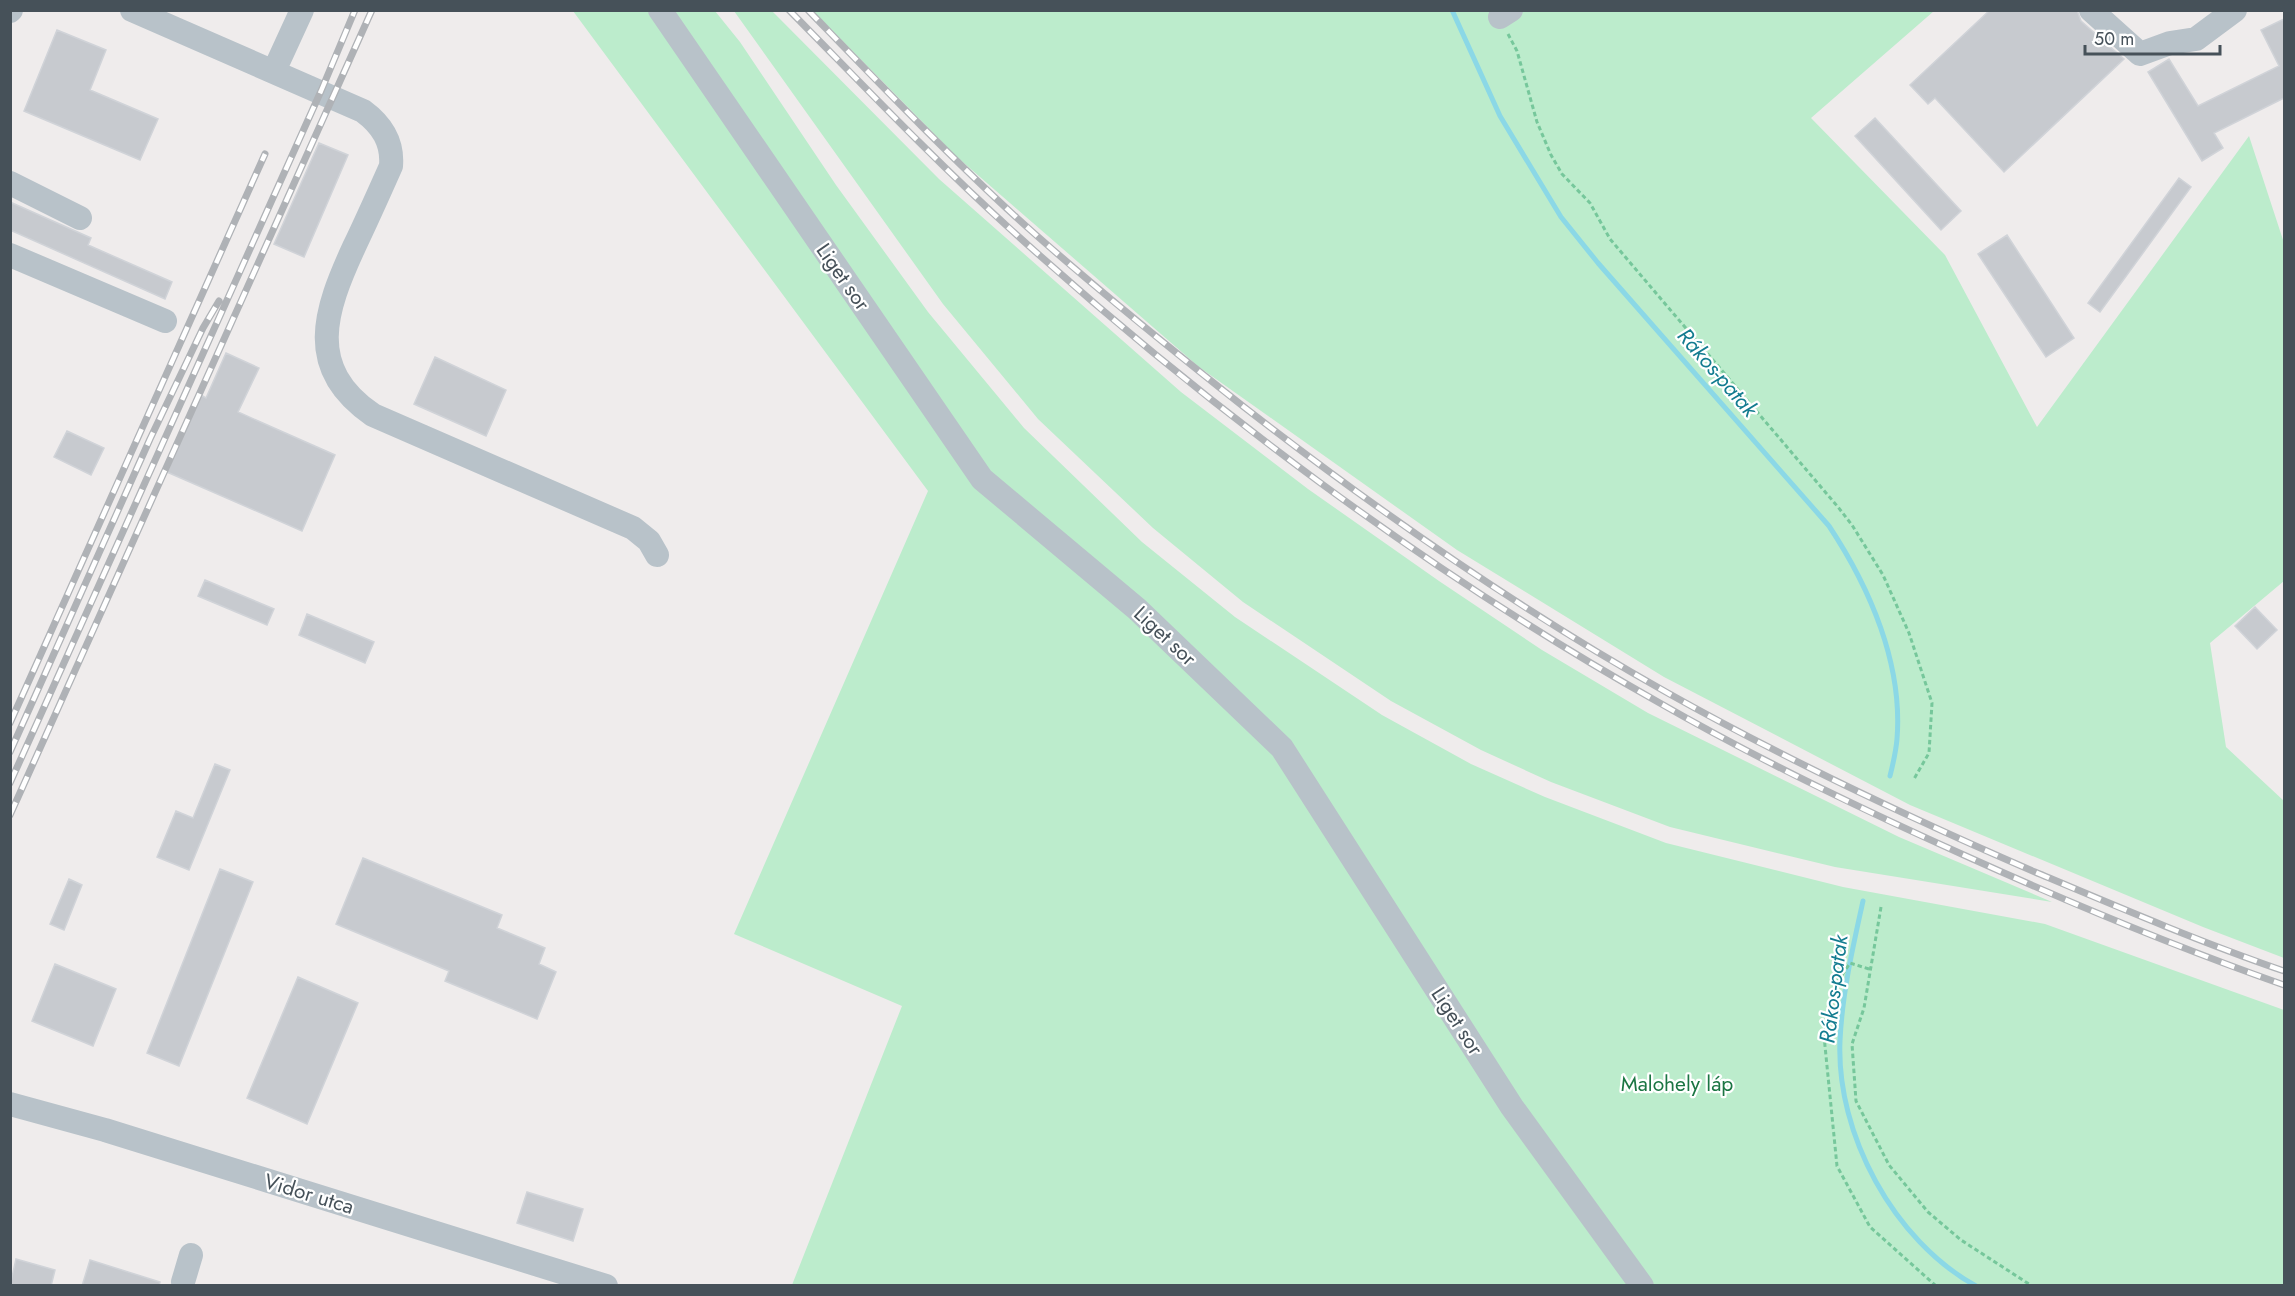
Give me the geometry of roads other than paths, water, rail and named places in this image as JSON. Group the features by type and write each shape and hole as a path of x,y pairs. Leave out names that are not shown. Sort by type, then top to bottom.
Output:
{"street":[{"path":"132,10 363,111 376,120 389,144 391,166 331,300 326,334 332,369 339,384 360,406 373,415 633,528 649,541 657,555"},
{"path":"274,71 302,10"},
{"name":"Liget sor","path":"660,10 982,478 1137,609 1282,748 1512,1107 1642,1286"},
{"path":"2091,10 2140,54 2170,43 2196,39 2235,10"},
{"path":"10,183 81,218"},
{"path":"10,255 165,321"},
{"name":"Vidor utca","path":"10,1104 105,1130 590,1283"},
{"path":"183,1282 191,1255"}],"waterway":[{"name":"Rákos-patak","path":"1452,10 1500,116 1561,217 1598,263 1829,526 1844,550 1858,575 1881,628 1895,683 1897,739 1890,776"},
{"name":"Rákos-patak","path":"1863,901 1848,970 1841,1023 1841,1076 1848,1112 1860,1148 1876,1182 1896,1213 1920,1242 1946,1266 1976,1286"}],"railway":[{"path":"10,783 321,91 355,10"},
{"path":"10,815 372,10"},
{"path":"789,10 897,120 1008,227 1160,358 1320,482 1403,542 1487,598 1572,652 1695,723 1849,802 2084,907 2163,940 2284,985"},
{"path":"808,10 964,168 1101,291 1295,446 1397,521 1503,593 1666,692 1848,787 2035,872 2190,936 2284,971"},
{"path":"10,723 265,154"},
{"path":"10,752 150,439 203,328 219,301"}],"park label":[{"name":"Malohely láp","path":"1677,1084"}]}
